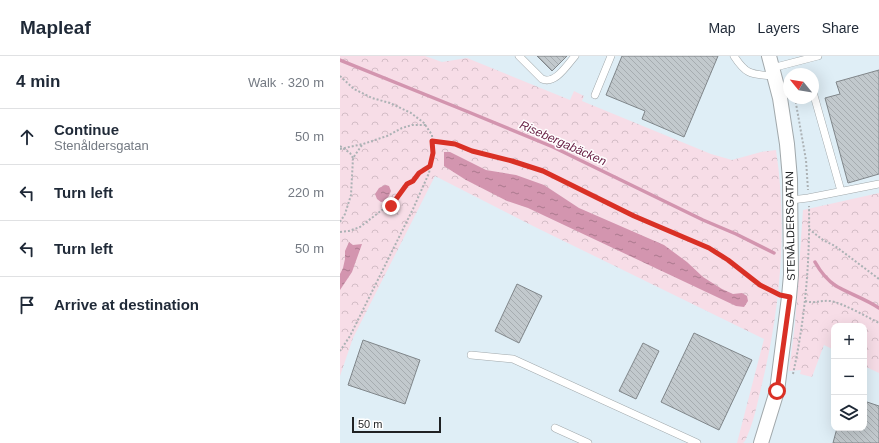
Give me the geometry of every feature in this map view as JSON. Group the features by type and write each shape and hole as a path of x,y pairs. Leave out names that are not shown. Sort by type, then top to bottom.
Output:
{"street":[{"name":"STENÅLDERSGATAN","path":"772,67 783,94"},
{"name":"STENÅLDERSGATAN","path":"761,443 777,391 790,297 791,200 784,104"}],"lane":[{"path":"519,56 542,79 550,81 556,77 575,56"},
{"path":"595,95 611,56"},
{"path":"734,56 742,69 753,74 772,67 816,56"},
{"path":"816,104 841,191"},
{"path":"791,200 879,184"},
{"path":"471,355 513,359 697,443"},
{"path":"555,428 588,443"}],"path":[{"path":"340,76 354,89 372,98 390,103 411,114 426,125 432,135 433,153 429,173 413,209 350,336 340,351"},
{"path":"340,149 363,144 407,127 426,125"},
{"path":"432,141 455,144 472,151 512,161 543,171 634,216 709,248 728,260 760,285 780,295 790,297"},
{"path":"353,158 363,144"},
{"path":"340,146 350,152 353,158 351,195 345,214 340,222"},
{"path":"340,232 349,231 360,227 382,210 391,206 407,184 413,181 419,173 430,166"},
{"path":"809,230 822,240 835,246 879,279"},
{"path":"805,302 814,303 830,301 879,323"}],"shaded area":[{"path":"340,56 879,56 879,443 340,443"}],"green space":[{"path":"340,56 425,56 442,62 467,58 570,100 574,91 584,96 582,101 711,154 732,160 761,152 776,150 780,180 782,240 777,300 768,359 753,422 745,441 743,443 737,443 764,339 533,226 435,176 353,338 340,376"},
{"path":"879,193 879,373 867,367 867,323 831,323 831,348 824,345 812,377 800,374 801,370 789,371 795,324 803,210"}],"water":[{"path":"444,152 450,152 486,170 516,175 544,185 579,208 664,245 687,262 703,277 733,294 742,293 747,296 748,301 744,307 736,306 528,208 507,201 466,180 444,166"},
{"path":"385,185 389,186 391,191 389,196 381,202 377,199 375,194 379,188"},
{"path":"349,242 353,245 362,244 352,272 340,290 340,274 345,259 345,251"}],"building":[{"path":"537,56 567,56 552,71"},
{"path":"622,56 718,56 684,137 642,119 645,111 606,95"},
{"path":"879,70 879,174 848,183 825,98 840,94 836,82"},
{"path":"517,284 542,296 519,343 495,331"},
{"path":"694,333 752,360 719,430 661,402"},
{"path":"363,340 420,360 405,404 348,385"},
{"path":"643,343 659,351 636,399 619,391"},
{"path":"867,402 879,406 879,443 833,443 836,431 867,431"}],"waterway":[{"name":"Risebergabäcken","path":"340,60 553,147 774,253"},
{"name":"Risebergabäcken","path":"815,262 824,275 836,286 879,308"}],"route":[{"path":"391,206 407,184 413,181 419,173 430,166 433,153 432,141 455,144 472,151 512,161 543,171 634,216 673,234 709,248 728,260 760,285 780,295 790,297 777,391"}]}
